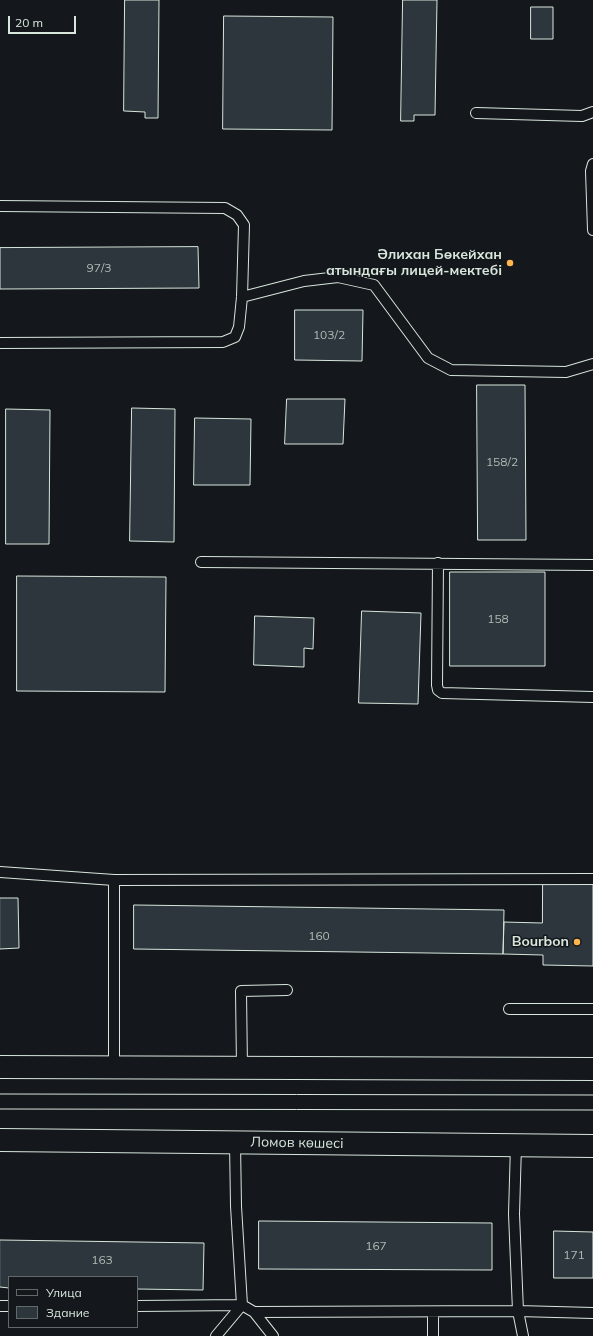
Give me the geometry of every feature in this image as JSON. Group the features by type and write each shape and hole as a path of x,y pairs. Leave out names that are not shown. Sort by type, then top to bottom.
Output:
{"main road":[{"path":"0,1067 593,1069"},
{"name":"Ломов көшесі","path":"0,1140 593,1146"}],"lane":[{"path":"476,113 582,116 593,112"},
{"path":"593,164 591,171 593,230"},
{"path":"0,206 225,208 237,214 244,225 242,296 239,327 235,337 223,342 0,343"},
{"path":"242,296 304,281 338,277 374,285 428,358 450,370 566,372 593,364"},
{"path":"201,562 593,565"},
{"path":"438,563 438,690 442,693 593,697"},
{"path":"0,872 114,880 593,879"},
{"path":"114,880 114,1068"},
{"path":"242,1068 241,991 287,990"},
{"path":"509,1010 593,1009"},
{"path":"216,1336 242,1305 236,1206 236,1142"},
{"path":"516,1145 514,1214 518,1312 523,1336"},
{"path":"138,1306 242,1305 254,1312 273,1336"},
{"path":"254,1312 593,1313"},
{"path":"433,1312 433,1336"}],"building":[{"path":"125,0 159,0 158,118 145,118 145,112 124,111"},
{"path":"403,0 437,0 435,115 414,115 414,121 401,121"},
{"path":"531,7 553,7 553,39 531,39"},
{"path":"224,16 333,17 332,130 223,129"},
{"path":"198,247 199,288 0,289 0,248"},
{"path":"295,310 363,310 362,361 295,360"},
{"path":"477,385 525,385 526,540 478,540"},
{"path":"287,399 345,399 343,444 285,444"},
{"path":"132,408 175,409 174,542 130,541"},
{"path":"6,409 50,410 49,544 6,544"},
{"path":"195,418 251,419 250,485 194,485"},
{"path":"450,572 545,572 545,666 450,666"},
{"path":"17,576 166,577 165,692 17,691"},
{"path":"362,611 421,613 418,704 359,703"},
{"path":"255,616 314,618 313,649 304,648 304,667 254,665"},
{"path":"543,883 593,884 593,966 543,965 543,955 503,954 504,922 542,923"},
{"path":"0,898 18,898 19,948 0,949"},
{"path":"134,905 504,910 503,954 134,949"},
{"path":"259,1221 492,1223 492,1270 259,1269"},
{"path":"554,1231 593,1232 593,1278 554,1278"},
{"path":"0,1240 204,1243 203,1290 138,1289 138,1276 8,1276 8,1288 0,1287"}],"tram line":[{"path":"0,1094 593,1095"},
{"path":"0,1109 593,1110"}],"place":[{"name":"Әлихан Бөкейхан атындағы лицей-мектебі","path":"510,263"},
{"name":"Bourbon","path":"577,942"}]}
